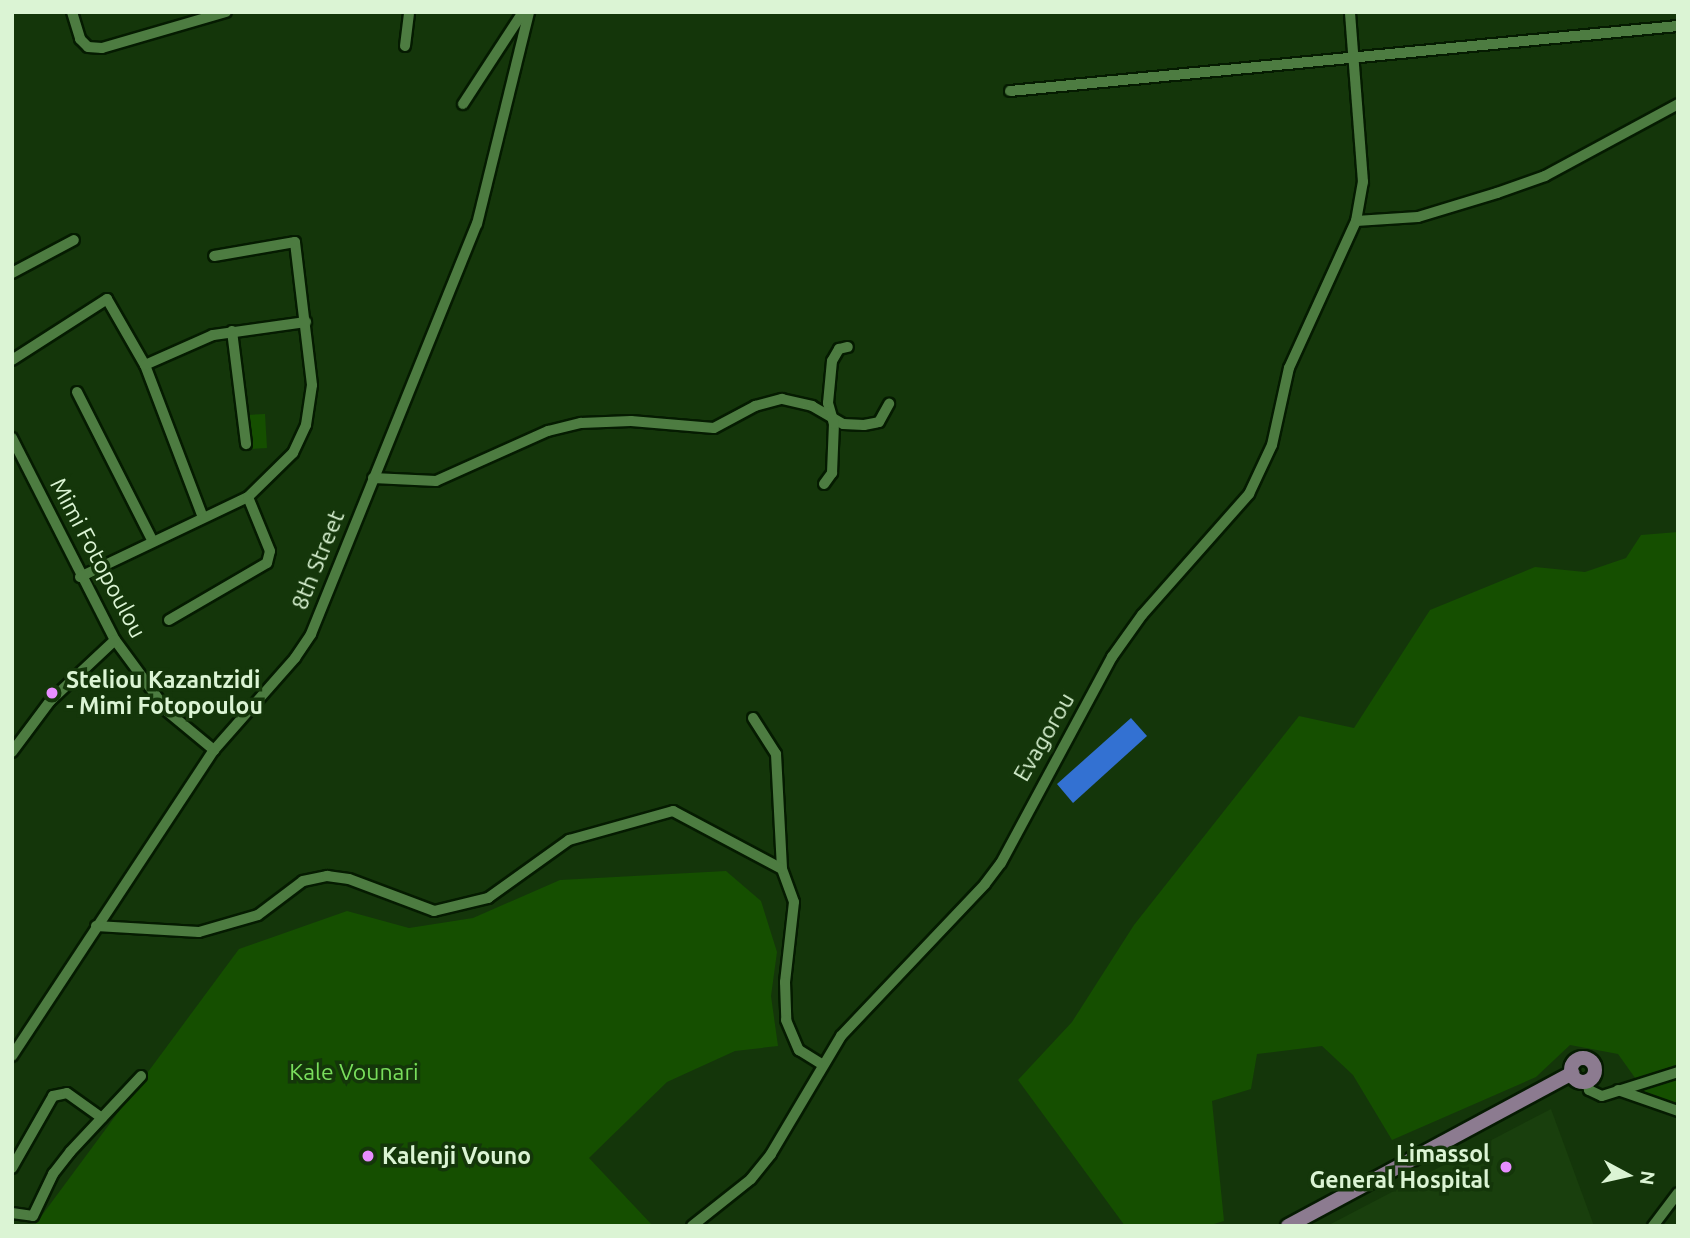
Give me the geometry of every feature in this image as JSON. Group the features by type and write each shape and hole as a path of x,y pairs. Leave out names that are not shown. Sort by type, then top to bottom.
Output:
{"main road":[{"path":"1288,1226 1572,1073 1576,1060 1587,1059 1595,1070 1587,1080 1572,1073"}],"street":[{"path":"72,12 80,39 88,47 102,48 226,12"},
{"path":"463,104 523,12"},
{"name":"8th Street","path":"12,1056 214,750 295,658 311,634 477,224 529,12"},
{"name":"Evagorou","path":"692,1226 751,1179 823,1065 869,1002 1000,863 1112,657 1142,615 1249,494 1272,445 1289,368 1356,221 1363,182 1350,12"},
{"path":"405,46 409,14"},
{"path":"1010,91 1678,26"},
{"path":"1356,221 1418,217 1545,176 1678,104"},
{"path":"14,269 74,240"},
{"path":"80,577 202,515 247,497 293,453 306,425 312,385 295,242 214,256"},
{"path":"12,360 107,299 145,365 202,515"},
{"path":"145,365 232,331 306,322"},
{"path":"232,331 246,444"},
{"path":"824,484 831,473 833,419 828,402 832,362 839,349 848,347"},
{"path":"77,392 152,540"},
{"path":"373,478 436,481 548,431 581,423 631,421 714,428 755,406 782,400 812,406 843,424 873,424 889,404"},
{"name":"Mimi Fotopoulou","path":"12,438 80,577 115,640 169,712 214,750"},
{"path":"169,620 267,563 270,551 247,497"},
{"path":"12,752 50,701 115,640"},
{"path":"753,718 776,754 782,869 791,887 795,917 785,982 786,1020 799,1050 823,1065"},
{"path":"96,926 199,932 258,915 303,881 327,876 349,879 434,911 500,892 569,840 673,811 782,869"},
{"path":"1587,1080 1594,1095 1678,1072"},
{"path":"12,1213 33,1216 53,1174 141,1076"},
{"path":"1618,1090 1678,1111"},
{"path":"12,1168 53,1096 67,1093 102,1118"},
{"path":"1653,1226 1678,1193"}],"shaded area":[{"name":"Limassol General Hospital","path":"1551,1109 1594,1226 1327,1226"}],"green space":[{"path":"265,414 267,448 250,449 247,415"},
{"path":"1678,532 1678,1105 1648,1096 1618,1054 1570,1045 1536,1077 1392,1140 1353,1075 1322,1046 1257,1054 1251,1089 1212,1101 1224,1221 1207,1226 1125,1226 1018,1080 1072,1022 1134,925 1299,716 1354,728 1430,610 1535,567 1585,572 1626,558 1641,535"},
{"name":"Kale Vounari","path":"726,871 761,901 777,952 771,996 778,1046 735,1051 667,1082 589,1158 653,1226 34,1226 239,949 347,911 409,928 473,918 560,880"}],"water":[{"path":"1131,718 1147,736 1073,803 1057,784"}],"place":[{"name":"Steliou Kazantzidi - Mimi Fotopoulou","path":"52,693"},
{"name":"Kalenji Vouno","path":"368,1156"},
{"name":"Limassol General Hospital","path":"1506,1167"}]}
